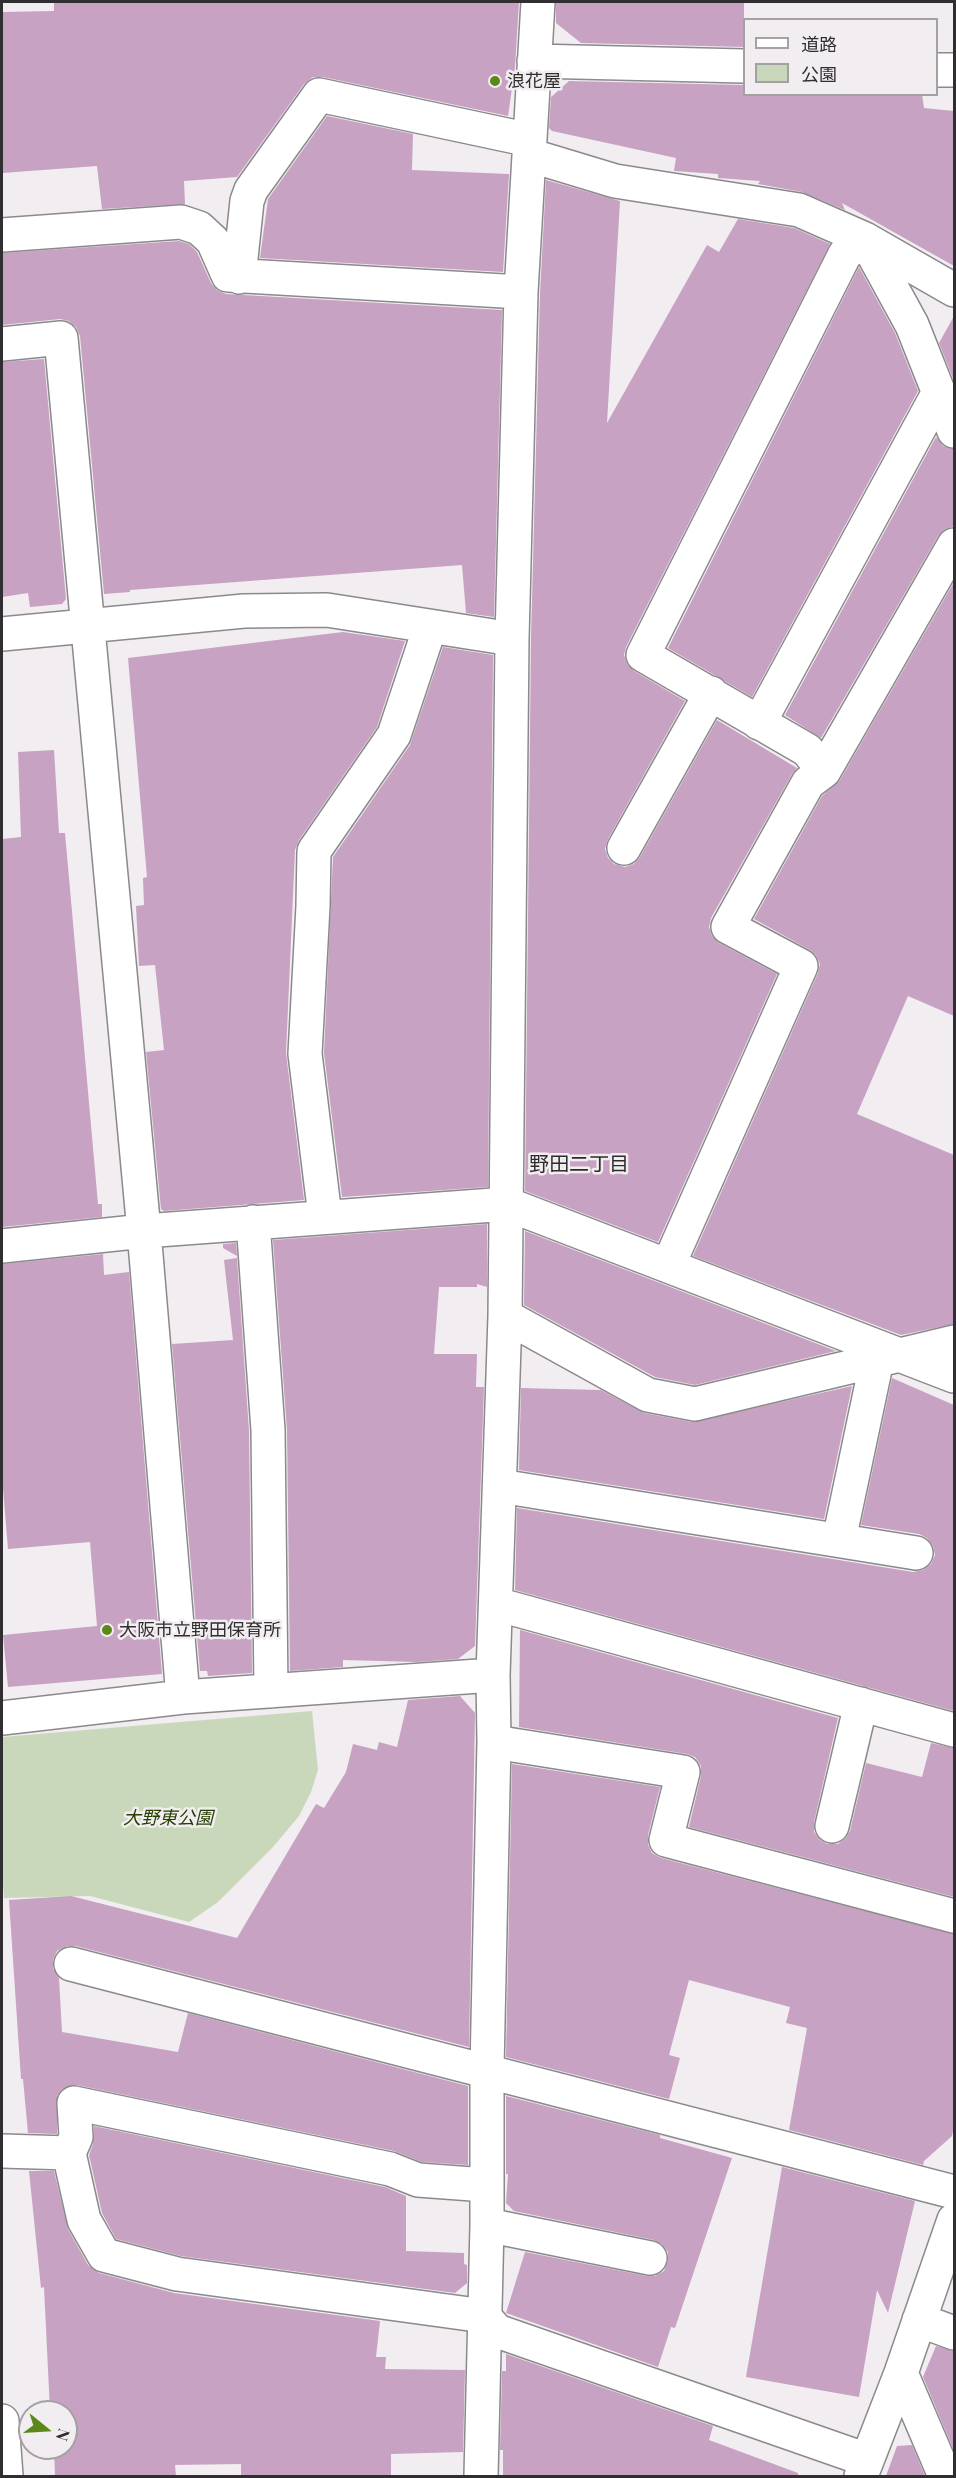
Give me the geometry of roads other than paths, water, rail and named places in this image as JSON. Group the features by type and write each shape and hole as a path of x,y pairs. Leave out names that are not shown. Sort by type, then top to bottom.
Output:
{"street":[{"path":"481,2476 487,2225 493,1675 506,1316 512,639 521,292 538,2"},
{"path":"534,61 743,66"},
{"path":"938,70 954,70"},
{"path":"239,277 247,201 251,190 319,94 529,147 615,181 799,210 865,239 954,290"},
{"path":"2,235 181,222 199,228 213,240 228,275 521,292"},
{"path":"865,239 912,325 954,431"},
{"path":"824,771 807,750 643,655 845,254 865,239"},
{"path":"2,344 61,338 144,1231 183,1697"},
{"path":"759,723 939,392"},
{"path":"668,1266 801,966 728,927 808,783 824,771 954,544"},
{"path":"2,634 244,611 327,610 512,639"},
{"path":"325,1216 304,1053 314,851 394,735 430,627"},
{"path":"624,848 711,693"},
{"path":"2,1246 144,1231 507,1204 668,1266 887,1357 954,1376"},
{"path":"253,1222 268,1430 271,1691"},
{"path":"506,1316 648,1395 695,1404 954,1342"},
{"path":"839,1540 887,1357"},
{"path":"500,1486 916,1553"},
{"path":"496,1604 954,1730"},
{"path":"2,1718 183,1697 493,1675"},
{"path":"832,1826 861,1704"},
{"path":"494,1742 683,1772 666,1840 954,1916"},
{"path":"71,1964 487,2069 954,2192"},
{"path":"486,2185 418,2180 390,2169 74,2103 76,2137 69,2153 84,2220 104,2255 177,2274 484,2316 497,2331 864,2468 901,2373 954,2220"},
{"path":"2,2151 69,2153"},
{"path":"487,2225 650,2258"},
{"path":"919,2320 954,2333"},
{"path":"901,2373 945,2476"},
{"path":"2,2421 6,2476"}],"place":[{"name":"浪花屋","path":"495,81"},
{"name":"大阪市立野田保育所","path":"107,1630"}],"district":[{"name":"野田二丁目","path":"579,1165"}],"park label":[{"name":"大野東公園","path":"168,1818"}]}
